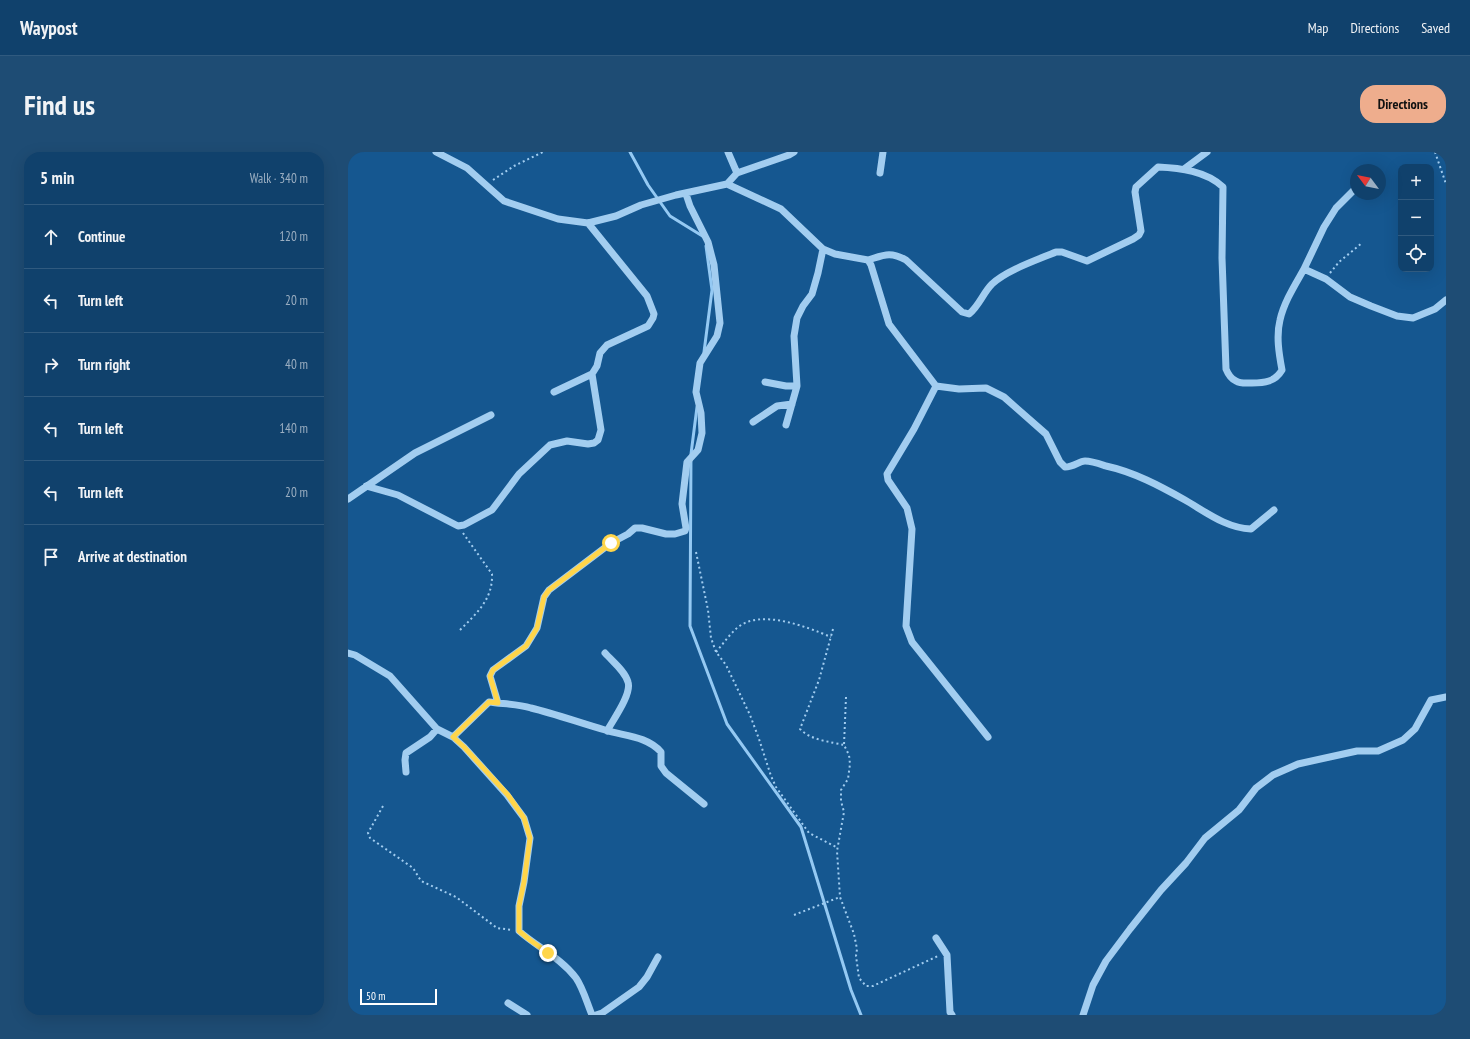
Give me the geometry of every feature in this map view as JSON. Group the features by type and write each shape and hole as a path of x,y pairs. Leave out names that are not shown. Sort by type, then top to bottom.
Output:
{"street":[{"path":"436,152 467,168 504,201 558,219 588,223 616,216 641,205 676,195 727,184 737,173 794,152"},
{"path":"728,152 737,173"},
{"path":"880,173 883,152"},
{"path":"1184,169 1207,152"},
{"path":"727,184 781,209 823,249 835,254 868,260 888,254 897,255 906,260 962,312 969,314 973,311 986,290 994,282 1017,268 1056,252 1062,252 1087,261 1133,240 1141,231 1135,192 1136,187 1158,167 1184,169 1212,180 1223,187 1222,258 1226,369 1229,376 1235,381 1241,383 1266,383 1276,378 1280,374 1282,370 1278,337 1280,320 1285,306 1324,227 1336,208 1350,194"},
{"path":"498,703 490,676 493,670 526,646 537,628 544,597 549,590 611,543 628,534 635,528 670,534 682,533 685,531 686,528 682,504 687,462 698,450 702,433 701,413 696,392 700,363 717,336 720,323 714,265 708,242 690,206 686,194"},
{"path":"554,392 592,374 597,366 600,353 607,345 648,326 654,314 647,296 588,223"},
{"path":"786,425 798,386 794,336 797,318 803,306 812,294 823,249"},
{"path":"868,260 871,265 889,324 936,386 959,390 986,388 1004,397 1046,434 1060,462 1066,467 1072,467 1084,461 1121,469 1179,497 1213,518 1242,529 1251,529 1274,510"},
{"path":"1304,269 1326,279 1350,296 1397,316 1413,318 1435,309 1446,300"},
{"path":"366,486 398,495 458,526 464,525 492,510 519,474 550,445 567,441 588,444 594,443 598,440 601,430 592,374"},
{"path":"765,382 786,386 798,386"},
{"path":"936,386 914,429 887,474 888,480 907,508 912,529 906,626 912,642 988,737"},
{"path":"752,422 777,406 792,404"},
{"path":"348,499 416,453 491,415"},
{"path":"348,653 355,655 390,676 437,729 453,737 464,747 508,795 524,818 530,838 519,906 519,931 565,964 577,979 592,1015"},
{"path":"605,653 624,674 629,684 629,692 607,731"},
{"path":"1083,1015 1093,985 1106,962 1126,935 1161,890 1186,863 1205,838 1239,810 1256,788 1273,775 1298,764 1357,751 1378,751 1403,740 1415,729 1431,700 1446,697"},
{"path":"453,737 489,702 530,707 607,731 625,734 650,743 657,747 661,752 661,766 666,773 704,804"},
{"path":"406,772 406,753 430,737 437,729"},
{"path":"936,938 947,955 948,991 950,1012 952,1015"},
{"path":"596,1015 602,1013 639,987 647,977 658,957"},
{"path":"508,1003 527,1015"}],"path":[{"path":"485,185 514,166 543,152"},
{"path":"1434,152 1446,184"},
{"path":"1326,279 1339,262 1362,243"},
{"path":"458,526 492,574 490,594 477,613 460,630"},
{"path":"696,552 708,610 711,638 716,652 726,665 750,715 776,787 809,833 838,848"},
{"path":"716,652 737,628 748,621 766,620 788,622 812,629 831,637"},
{"path":"834,629 819,680 800,729 804,733 812,736 844,745"},
{"path":"846,697 844,745 849,755 850,764 848,778 841,790 841,801 844,812 838,848 840,897 855,942 859,978 866,986 873,986 934,956 947,955"},
{"path":"383,806 368,833 370,838 413,868 421,882 456,897 498,928 519,931"},
{"path":"794,915 840,897"}],"waterway":[{"path":"630,152 648,185 670,216 704,237"},
{"path":"704,352 712,290 706,246"},
{"path":"697,407 691,454 690,626 727,724 801,827 851,990 861,1015"}],"route":[{"path":"548,953 519,931 519,906 528,858 530,838 524,818 508,795 453,737 489,702 498,703 490,676 493,670 526,646 537,628 544,597 549,590 611,543"}]}
